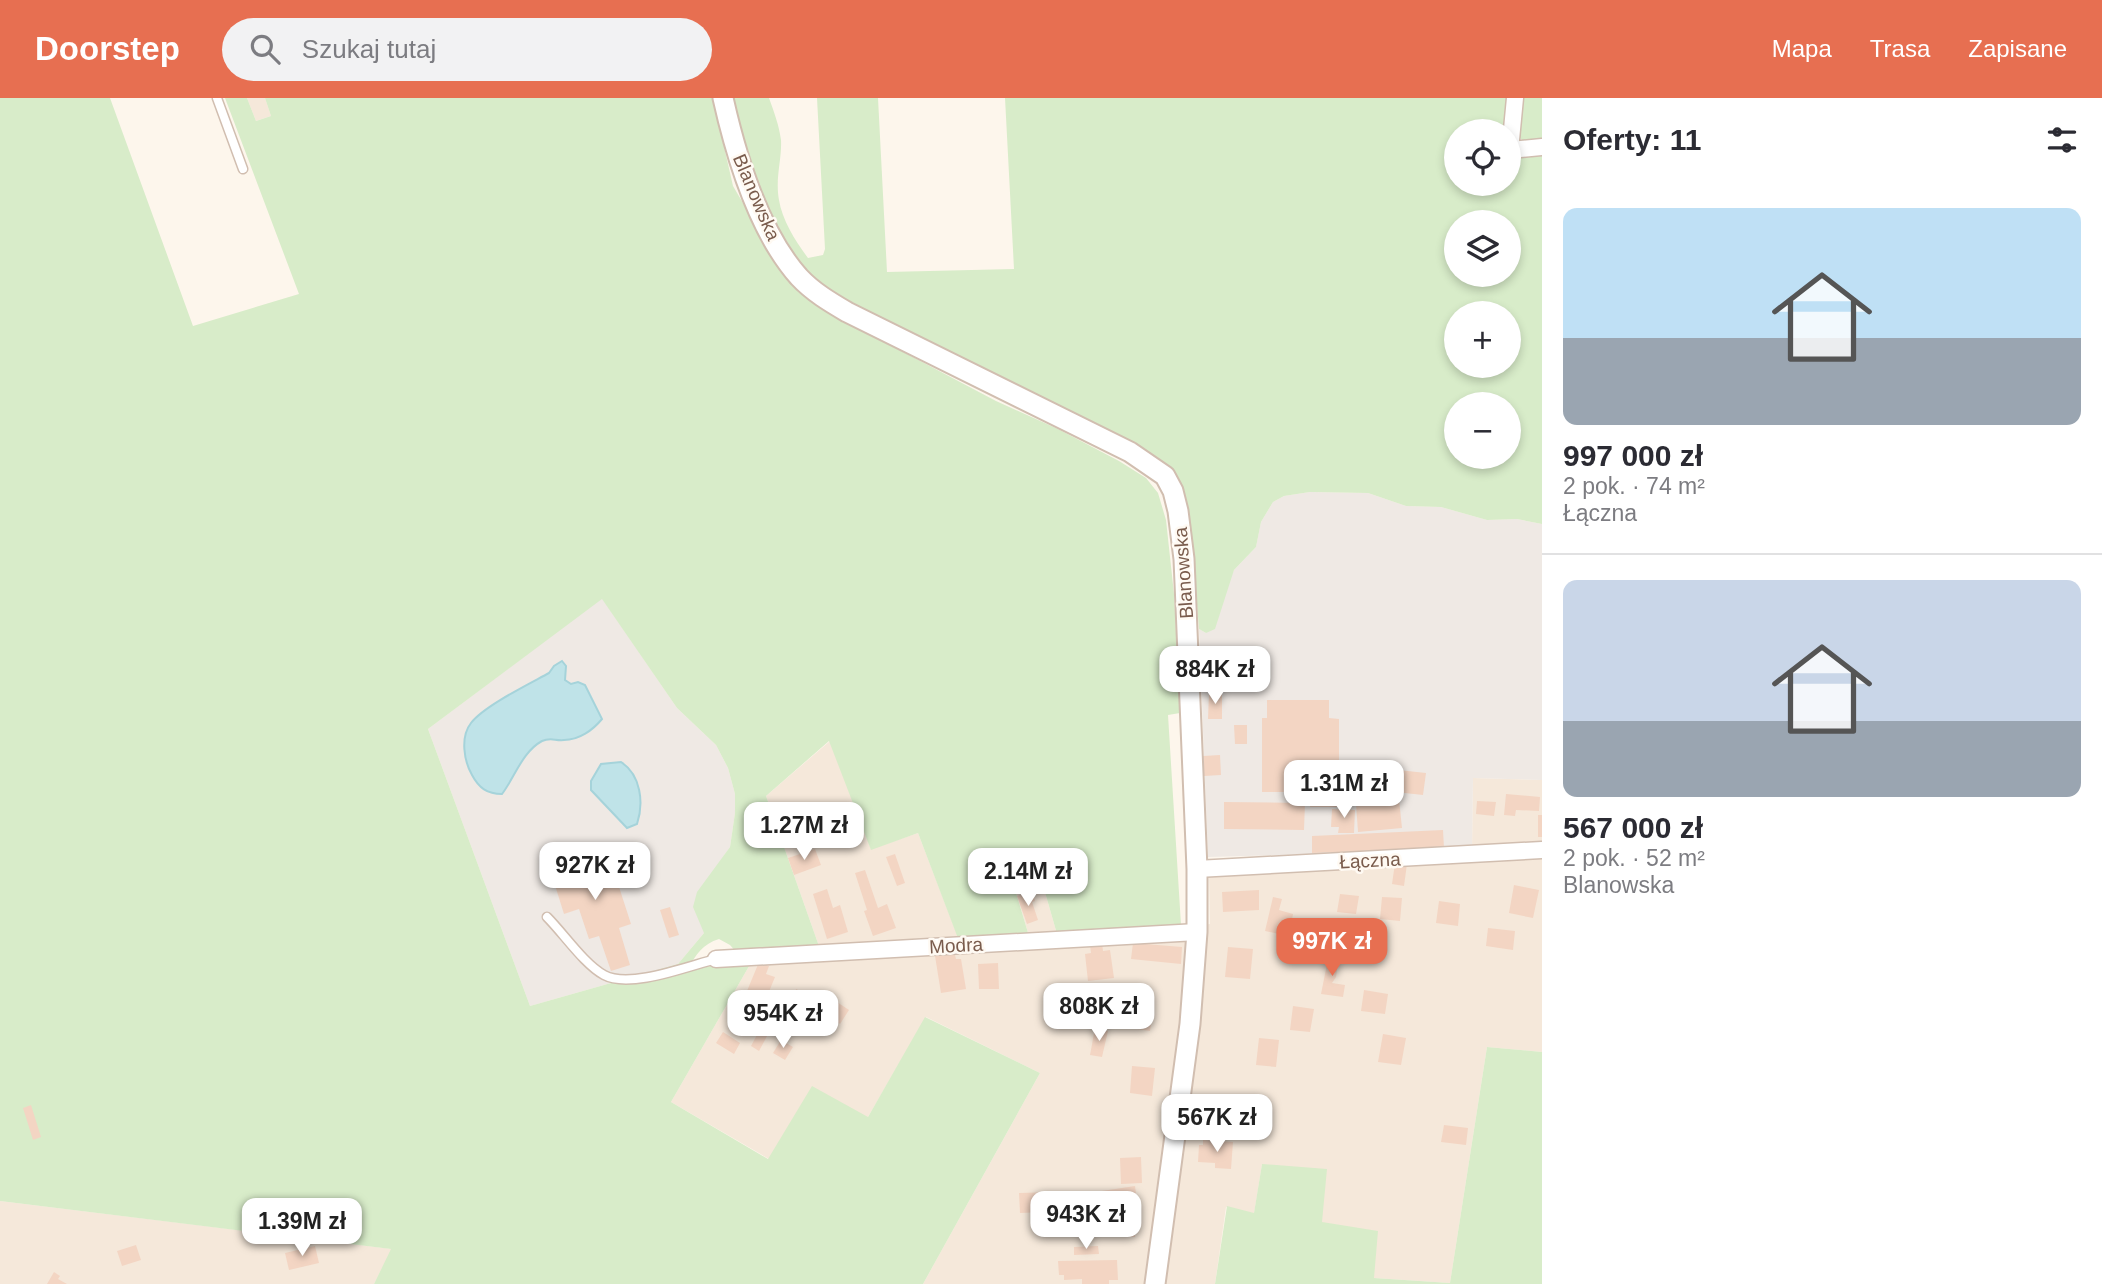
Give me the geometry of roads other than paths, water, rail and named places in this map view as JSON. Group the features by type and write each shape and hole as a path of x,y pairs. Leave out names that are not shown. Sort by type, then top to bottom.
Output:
{"street":[{"name":"Blanowska","path":"723,98 747,183 768,229 798,275 813,291 847,312 1130,452 1165,477 1173,491 1184,559 1197,869 1197,932 1190,1024 1155,1284"},
{"path":"1516,98 1510,150 1542,147"},
{"name":"Łączna","path":"1197,869 1542,850"},
{"name":"Modra","path":"716,959 1197,932"}],"lane":[{"path":"218,98 243,169"},
{"path":"547,917 592,965 612,979 641,978 716,959"}],"water":[{"path":"562,661 566,666 565,680 571,684 578,682 585,685 602,719 580,736 570,740 545,740 535,746 524,758 502,794 484,789 472,775 465,756 465,735 471,723 507,696 549,673"},
{"path":"621,762 633,774 640,799 637,824 627,828 591,790 591,781 601,764"}]}
